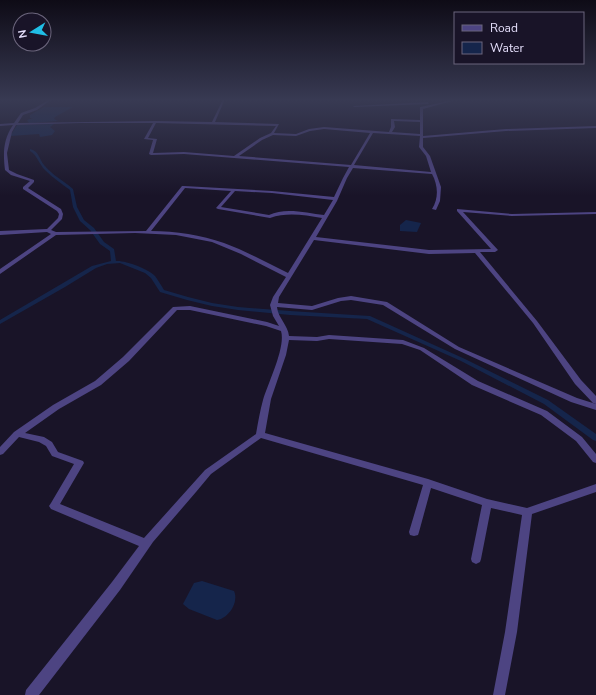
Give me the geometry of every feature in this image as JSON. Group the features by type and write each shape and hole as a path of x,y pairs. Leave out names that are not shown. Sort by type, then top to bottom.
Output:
{"street":[{"path":"10,131 8,134 5,153 7,170 14,175 22,176 33,181 25,188 59,210 61,214 60,218 48,230"},
{"path":"150,131 146,139 155,139 151,154 184,153 433,173"},
{"path":"235,157 261,138 272,134 296,135 305,131"},
{"path":"365,131 421,136 486,131"},
{"path":"421,131 422,147 428,156 440,196 438,204 434,209"},
{"path":"274,310 289,276 336,199 352,166 372,132"},
{"path":"148,233 184,187 336,199"},
{"path":"234,190 218,208 270,217 274,214 287,213 325,217"},
{"path":"312,238 429,252 495,250 459,210 512,215 596,213"},
{"path":"0,233 48,230 55,234 118,232 193,236 215,242 289,276"},
{"path":"0,272 55,234"},
{"path":"476,251 530,317 578,382 596,401"},
{"path":"274,310 312,308 340,299 351,298 385,303 457,348 574,400 596,407"},
{"path":"0,452 17,434 56,407 98,383 126,359 175,308 190,308 267,324 284,333 317,339 329,337 404,342 422,349 475,383 544,413 579,439 596,460"},
{"path":"31,695 116,586 146,544 208,472 260,435 267,400 279,365 284,333 280,320 274,310"},
{"path":"17,434 41,439 49,444 55,454 80,463 54,506 146,544"},
{"path":"260,435 428,483 487,503 527,512 596,488"},
{"path":"414,532 428,483"},
{"path":"476,560 487,503"},
{"path":"499,695 511,632 527,512"}],"water":[{"path":"13,131 55,131 52,135 40,137 39,134 10,136"},
{"path":"406,220 421,223 417,232 400,231 400,225"},
{"path":"202,581 234,591 235,600 232,609 221,619 217,620 189,609 183,604 194,583"}],"waterway":[{"path":"31,150 36,153 38,159 51,174 72,190 75,207 82,221 92,229 102,243 112,250 114,262"},
{"path":"0,322 94,267 114,262"},
{"path":"114,262 120,262 147,272 153,277 162,291 187,299 264,311 368,317 463,360 546,402 596,438"}]}
